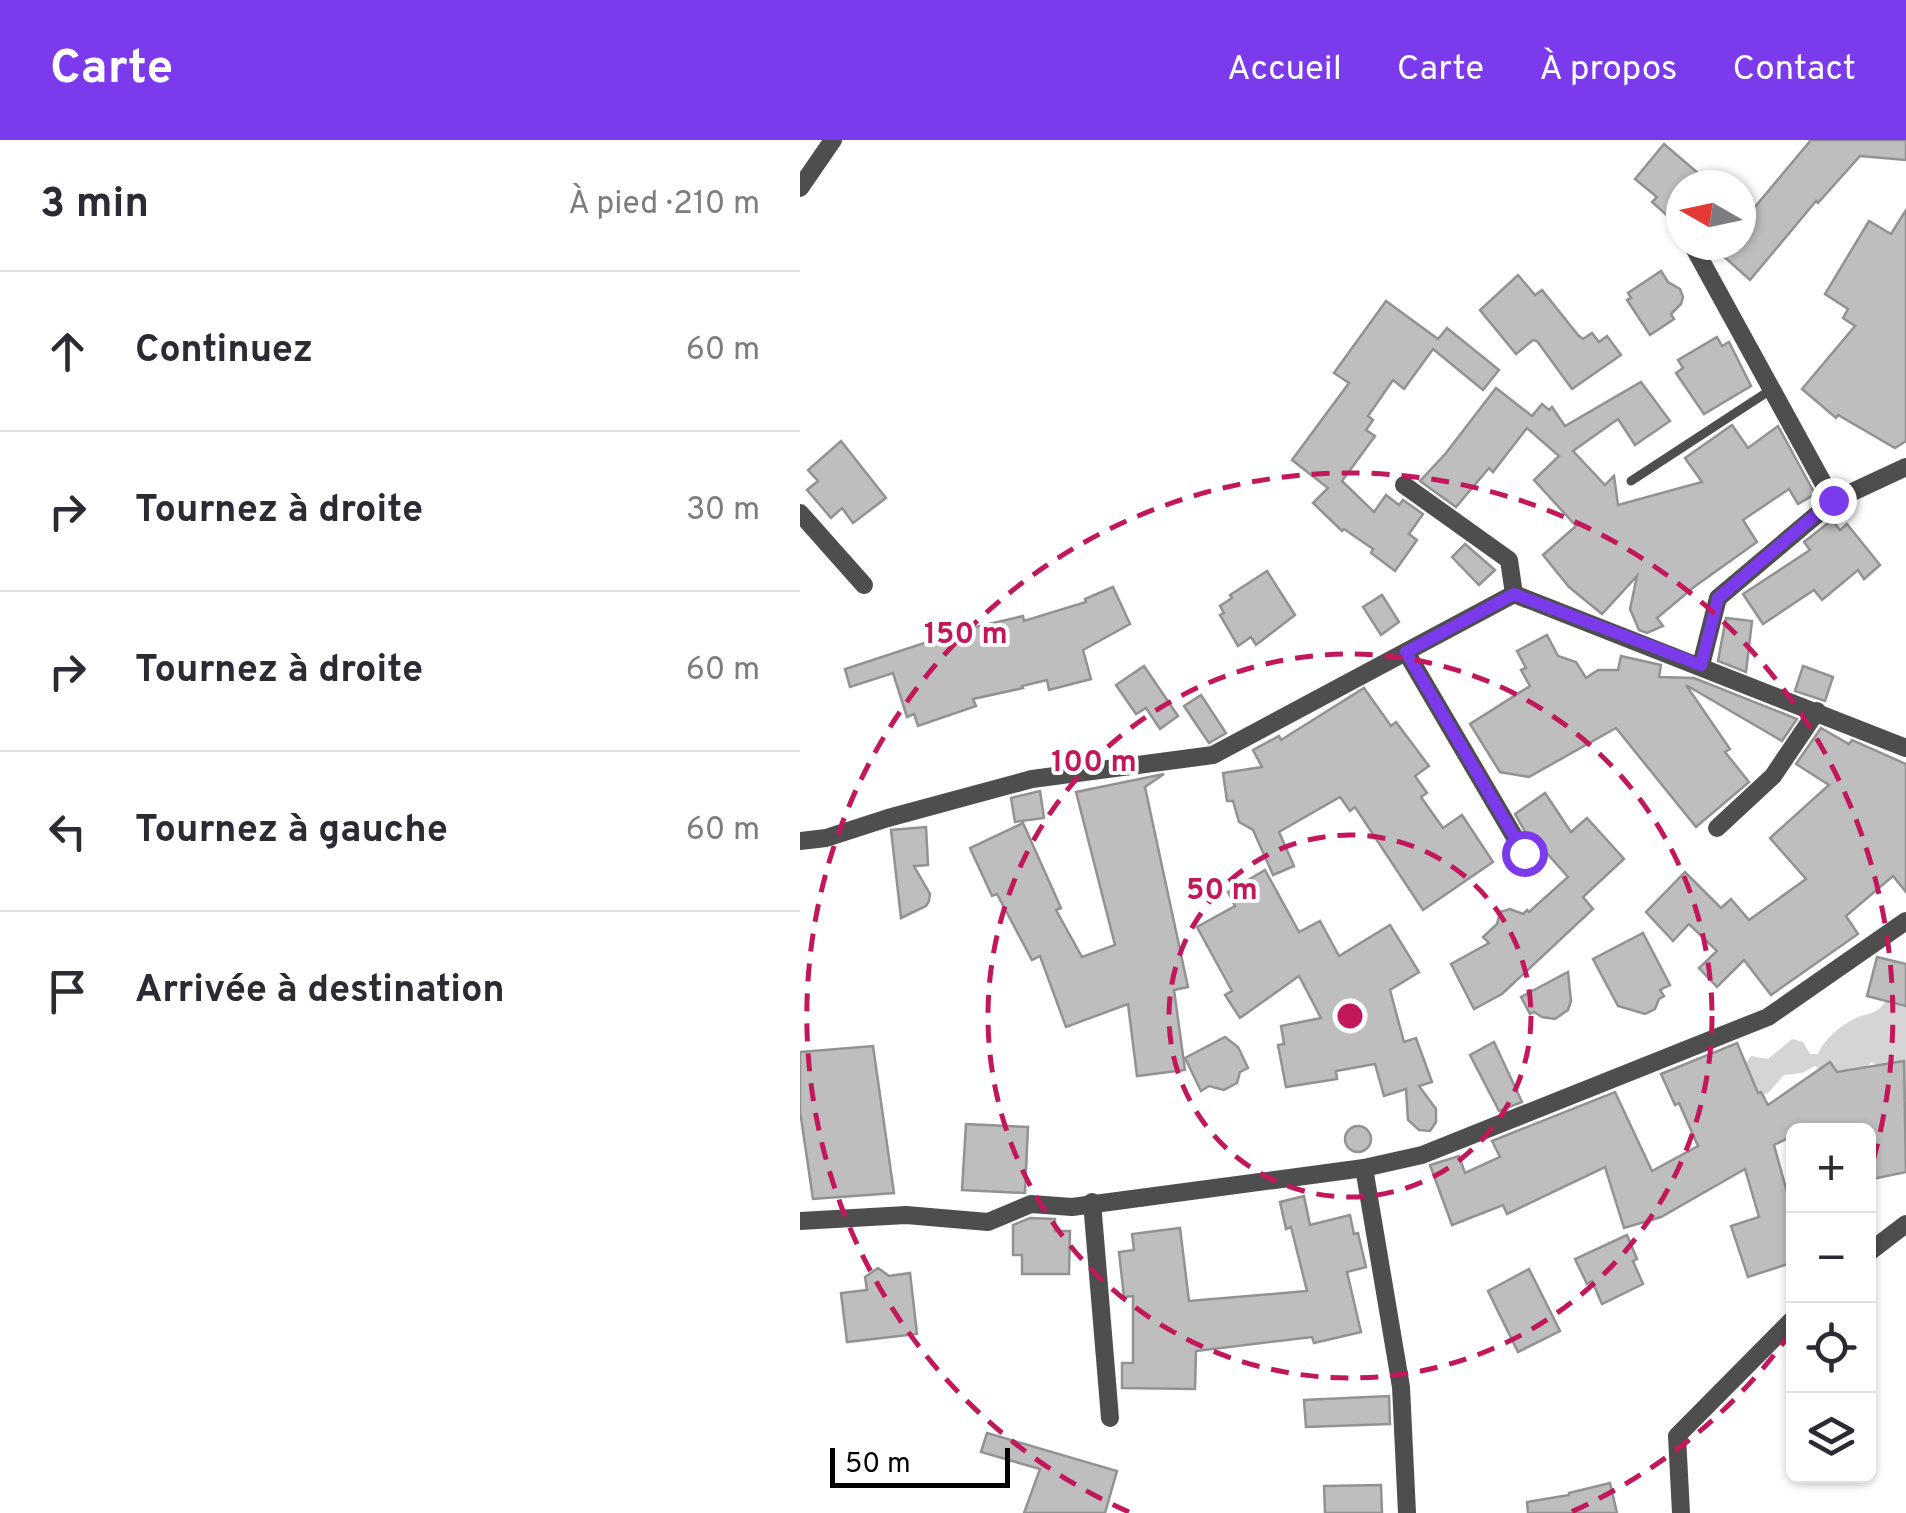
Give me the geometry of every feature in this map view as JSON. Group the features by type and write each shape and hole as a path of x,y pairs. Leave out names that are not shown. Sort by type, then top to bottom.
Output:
{"street":[{"path":"800,188 833,140"},
{"path":"1701,260 1833,500"},
{"path":"1701,665 1718,598 1833,500 1906,467"},
{"path":"1404,485 1510,560 1514,594"},
{"path":"800,513 864,585"},
{"path":"800,841 826,838 1032,779 1213,755 1514,594 1906,748"},
{"path":"1406,652 1524,853"},
{"path":"1716,828 1773,776 1816,711"},
{"path":"800,1221 906,1215 988,1222 1030,1204 1072,1207 1364,1168 1422,1155 1768,1017 1906,921"},
{"path":"1364,1168 1401,1388 1407,1513"},
{"path":"1092,1202 1110,1418"},
{"path":"1876,1247 1906,1224"},
{"path":"1681,1513 1677,1436 1786,1326"}],"lane":[{"path":"1632,481 1772,389"}],"shaded area":[{"path":"1906,979 1906,1099 1876,1124 1860,1123 1898,1081 1872,1062 1857,1075 1826,1074 1815,1066 1802,1073 1784,1075 1759,1098 1742,1069 1751,1056 1768,1059 1792,1039 1803,1042 1810,1054 1818,1054 1834,1033 1852,1020 1878,1010"}],"building":[{"path":"1811,140 1906,140 1906,160 1860,156 1816,201 1750,280 1728,260 1756,260 1756,206"},
{"path":"1664,144 1694,170 1666,170 1666,215 1652,202 1657,197 1635,179"},
{"path":"1906,210 1906,441 1895,448 1838,415 1836,418 1802,389 1855,326 1843,318 1848,309 1825,294 1869,221 1891,234"},
{"path":"1661,271 1683,297 1671,314 1674,319 1650,335 1627,300 1631,298 1628,293"},
{"path":"1518,275 1535,295 1542,290 1583,339 1592,333 1599,342 1607,336 1621,355 1572,389 1537,341 1516,354 1480,310"},
{"path":"1386,301 1438,339 1447,328 1499,370 1483,390 1433,349 1404,389 1393,380 1368,416 1373,420 1366,430 1375,436 1342,481 1374,512 1386,495 1399,505 1403,500 1423,514 1409,534 1417,540 1395,571 1371,553 1373,549 1342,531 1313,503 1328,488 1292,460 1349,383 1334,373"},
{"path":"1717,337 1722,346 1729,342 1751,386 1704,414 1676,373 1683,368 1678,360"},
{"path":"1641,382 1670,421 1635,445 1618,419 1573,451 1605,485 1614,476 1618,505 1702,482 1685,458 1732,425 1748,448 1778,426 1815,494 1798,504 1789,489 1743,520 1757,542 1694,587 1657,618 1663,626 1647,633 1639,630 1630,609 1637,576 1602,614 1569,587 1543,555 1576,526 1534,480 1559,456 1527,428 1493,472 1489,468 1456,507 1420,481 1496,388 1532,416 1542,404 1549,410 1552,407 1565,426"},
{"path":"841,441 886,498 853,523 842,508 831,518 807,490 818,481 808,470"},
{"path":"1832,520 1840,530 1847,524 1880,565 1864,579 1858,570 1822,600 1814,590 1763,624 1743,594 1810,550 1804,542"},
{"path":"1465,544 1495,570 1479,585 1452,557"},
{"path":"1267,571 1295,615 1256,645 1251,637 1238,646 1220,615 1224,613 1220,606"},
{"path":"1113,587 1130,624 1083,650 1091,679 1049,690 1047,680 973,699 976,706 918,726 914,714 907,717 893,673 850,687 845,669 967,629 1023,616 1024,621 1086,602 1085,599"},
{"path":"1382,595 1399,622 1381,635 1363,607"},
{"path":"1726,618 1752,621 1746,672 1718,661"},
{"path":"1547,635 1558,656 1576,662 1586,678 1598,670 1618,670 1621,656 1661,665 1659,677 1694,678 1797,719 1782,741 1686,685 1730,749 1725,752 1749,782 1696,827 1616,728 1529,777 1500,772 1470,724 1530,686 1517,651"},
{"path":"1144,666 1178,716 1160,729 1146,708 1136,714 1116,685"},
{"path":"1803,666 1833,677 1825,701 1795,691"},
{"path":"1364,688 1391,726 1396,722 1429,766 1415,776 1427,793 1421,797 1443,828 1462,815 1493,862 1423,910 1355,807 1350,811 1340,797 1279,832 1294,866 1273,875 1253,830 1239,822 1233,801 1227,801 1223,773 1262,767 1253,750 1279,736 1281,740"},
{"path":"1201,695 1226,733 1209,743 1184,706"},
{"path":"1821,728 1849,744 1852,740 1906,764 1906,892 1893,876 1846,916 1858,934 1771,995 1744,960 1717,987 1699,968 1717,951 1689,924 1673,941 1646,912 1685,872 1721,908 1731,899 1749,920 1806,879 1770,838 1829,785 1796,764"},
{"path":"1164,774 1145,787 1188,987 1174,990 1185,1070 1137,1076 1128,1004 1066,1027 1040,956 1032,960 997,894 992,896 970,848 1023,823 1061,908 1056,910 1082,957 1115,945 1076,792"},
{"path":"1040,791 1044,818 1015,822 1011,798"},
{"path":"1545,793 1571,832 1587,818 1624,859 1583,897 1593,909 1502,994 1474,1009 1451,964 1489,943 1483,937 1497,924 1500,912 1529,912 1568,877 1543,849 1537,853 1515,814"},
{"path":"926,827 928,865 914,866 930,894 929,901 901,918 891,830"},
{"path":"1265,870 1299,932 1320,921 1339,956 1390,925 1419,972 1390,990 1404,1042 1416,1038 1432,1082 1419,1086 1436,1109 1436,1122 1430,1131 1419,1130 1408,1120 1406,1089 1384,1096 1375,1064 1336,1071 1337,1079 1286,1087 1278,1045 1284,1044 1281,1026 1321,1018 1299,976 1240,1018 1225,995 1232,991 1197,927 1235,906 1228,892"},
{"path":"1643,933 1670,985 1660,990 1664,996 1655,1009 1645,1014 1618,1006 1593,959"},
{"path":"1877,957 1906,964 1906,1006 1867,996"},
{"path":"1568,972 1568,1010 1555,1019 1530,1014 1521,997"},
{"path":"1225,1037 1238,1047 1248,1068 1240,1072 1237,1083 1224,1090 1209,1086 1201,1091 1185,1058"},
{"path":"1494,1042 1522,1102 1499,1111 1470,1055"},
{"path":"1737,1043 1758,1093 1768,1105 1830,1062 1837,1072 1904,1061 1906,1172 1876,1178 1876,1123 1786,1123 1786,1139 1774,1145 1786,1189 1786,1265 1748,1277 1731,1226 1759,1217 1745,1169 1661,1217 1624,1228 1605,1167 1507,1214 1503,1205 1452,1225 1430,1165 1459,1156 1465,1173 1500,1157 1492,1141 1615,1092 1652,1171 1698,1146 1661,1074"},
{"path":"873,1046 894,1193 813,1199 800,1111 800,1052"},
{"path":"966,1124 1028,1127 1025,1193 962,1190"},
{"path":"1358,1126 1367,1130 1371,1139 1367,1148 1358,1152 1349,1148 1345,1139 1349,1130"},
{"path":"1304,1196 1310,1225 1350,1215 1354,1234 1358,1233 1366,1267 1347,1272 1361,1332 1314,1343 1312,1337 1196,1351 1195,1389 1122,1388 1122,1363 1133,1363 1133,1296 1124,1297 1119,1252 1134,1250 1132,1234 1180,1228 1189,1301 1307,1291 1291,1227 1286,1229 1280,1202"},
{"path":"1030,1218 1055,1219 1055,1231 1070,1231 1069,1274 1022,1274 1022,1255 1013,1255 1013,1225"},
{"path":"1627,1235 1643,1284 1602,1304 1592,1281 1587,1284 1575,1259"},
{"path":"878,1268 889,1276 910,1273 917,1334 847,1342 841,1293 867,1290 865,1277"},
{"path":"1529,1269 1560,1331 1518,1352 1488,1291"},
{"path":"1389,1396 1390,1424 1306,1427 1304,1400"},
{"path":"987,1433 1117,1471 1105,1513 1024,1513 1040,1469 981,1452"},
{"path":"1610,1483 1617,1513 1528,1513 1527,1502"},
{"path":"1381,1485 1382,1513 1325,1513 1324,1486"}],"route":[{"path":"1524,853 1406,652 1514,594 1701,665 1718,598 1833,500"}]}
